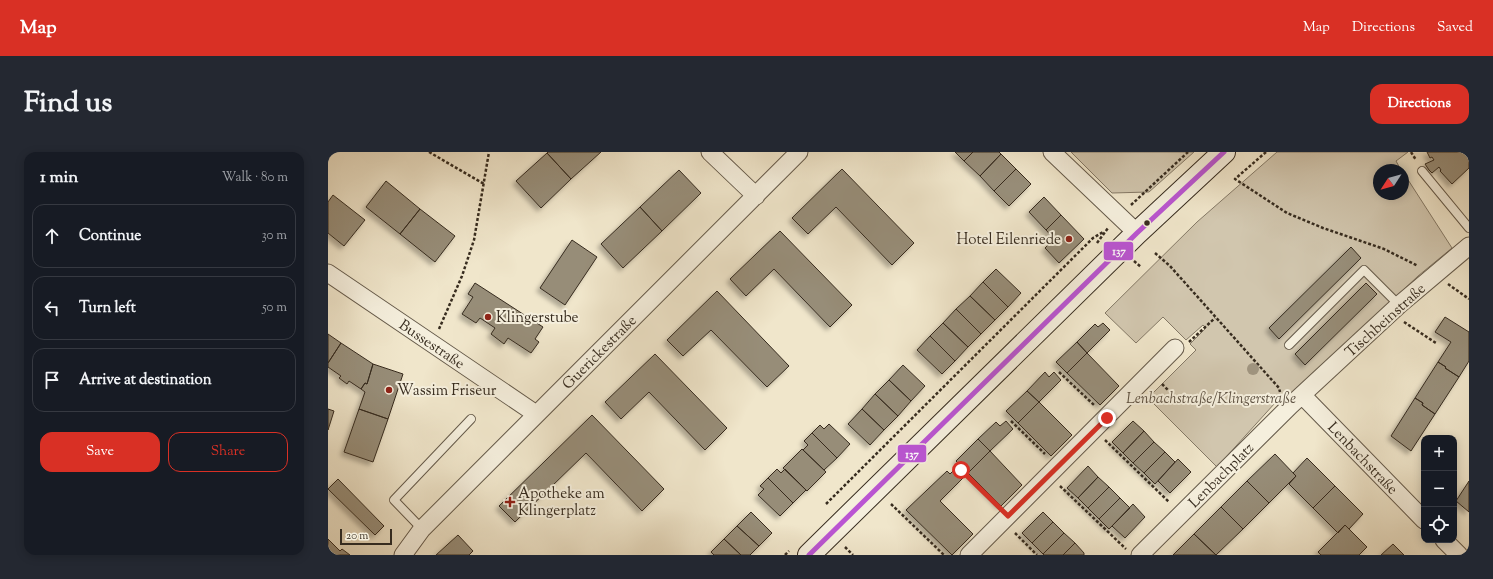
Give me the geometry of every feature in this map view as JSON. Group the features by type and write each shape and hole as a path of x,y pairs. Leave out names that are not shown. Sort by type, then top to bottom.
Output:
{"street":[{"path":"710,152 756,196"},
{"name":"Guerickestraße","path":"403,555 422,529 799,152"},
{"path":"1052,152 1137,233"},
{"path":"809,555 1137,233 1224,152"},
{"name":"Tischbeinstraße","path":"1302,395 1394,309 1469,246"},
{"name":"Bussestraße","path":"328,273 536,414"},
{"path":"969,555 1107,418 1174,348"},
{"name":"Lenbachplatz","path":"1133,552 1181,514 1302,395"},
{"name":"Lenbachstraße","path":"1302,395 1421,517"},
{"path":"1447,543 1459,555"}],"lane":[{"path":"1422,171 1469,228"},
{"path":"1289,345 1364,270 1394,309"},
{"path":"422,529 394,500 472,419"}],"path":[{"path":"429,152 484,184"},
{"path":"432,344 459,283 474,240 489,152"},
{"path":"1131,205 1188,152"},
{"path":"1266,152 1235,179 1287,213 1323,228 1384,248 1434,276 1469,299"},
{"path":"826,504 1093,238 1104,232"},
{"path":"1155,254 1170,266 1279,388 1282,396"},
{"path":"1394,309 1436,344"},
{"path":"1174,348 1189,342 1215,318"},
{"path":"1059,372 1107,418"},
{"path":"1161,384 1177,399"},
{"path":"1011,421 1054,471 1133,552"},
{"path":"1094,430 1181,514"},
{"path":"961,470 1037,555"},
{"path":"891,504 944,555"},
{"path":"845,547 853,555"}],"green space":[{"path":"1071,152 1194,152 1149,192 1112,193"},
{"name":"Lenbachstraße/Klingerstraße","path":"1277,152 1408,152 1396,161 1398,164 1373,164 1373,200 1409,200 1409,181 1452,248 1418,276 1280,407 1275,403 1217,467 1148,398 1196,350 1190,344 1206,328 1203,325 1186,340 1163,317 1136,343 1105,313 1197,222"}],"building":[{"path":"601,152 571,179 547,153"},
{"path":"955,152 973,152 964,161"},
{"path":"973,152 999,152 1001,154 980,176 964,161"},
{"path":"1427,152 1469,152 1469,168 1452,184 1440,171 1441,170 1439,167 1432,173 1429,170 1425,164 1434,160 1432,157 1430,158"},
{"path":"547,153 571,179 541,208 516,181"},
{"path":"1001,154 1016,169 994,191 980,176"},
{"path":"842,169 914,243 892,265 836,207 808,234 792,218"},
{"path":"1016,169 1031,184 1009,206 994,191"},
{"path":"679,170 701,193 662,231 640,207"},
{"path":"386,181 420,209 400,234 366,207"},
{"path":"333,195 365,220 344,246 328,233 328,202"},
{"path":"1044,197 1061,215 1046,230 1029,212"},
{"path":"640,207 662,231 623,268 601,244"},
{"path":"420,209 455,236 435,262 400,234"},
{"name":"Hotel Eilenriede","path":"1061,215 1084,239 1059,263 1045,248 1054,239 1046,230"},
{"path":"780,231 852,305 830,327 774,269 746,296 730,279"},
{"path":"572,240 597,257 565,305 540,288"},
{"path":"1351,247 1361,258 1279,339 1269,328"},
{"path":"996,269 1021,293 1008,307 983,282"},
{"path":"983,282 1008,307 995,320 970,296"},
{"path":"475,283 543,327 535,339 539,342 531,353 508,338 504,344 491,334 495,328 480,318 476,323 462,314 473,297 468,294"},
{"path":"1366,283 1377,294 1305,365 1295,354"},
{"path":"717,291 789,366 767,387 711,330 683,356 667,340"},
{"path":"970,296 995,320 981,334 956,309"},
{"path":"956,309 981,334 968,347 943,323"},
{"path":"1445,317 1469,332 1469,361 1459,377 1438,362 1451,342 1435,332"},
{"path":"943,323 968,347 955,361 930,336"},
{"path":"1103,323 1110,330 1087,353 1077,342 1095,324 1098,327"},
{"path":"328,334 341,343 328,363"},
{"path":"930,336 955,361 942,374 917,350"},
{"path":"1077,342 1087,353 1067,373 1056,362"},
{"path":"341,343 373,364 367,384 365,383 361,389 349,381 347,384 339,378 341,376 328,367 328,363"},
{"path":"1087,353 1119,386 1100,405 1067,373"},
{"path":"655,354 727,428 705,450 649,392 621,419 605,402"},
{"path":"1438,362 1459,377 1435,414 1415,398"},
{"path":"373,364 403,374 388,419 359,409 365,392 361,389 365,383 367,384"},
{"path":"903,365 925,386 911,401 889,380"},
{"path":"1045,372 1049,377 1054,372 1061,380 1039,402 1027,391"},
{"path":"889,380 911,401 898,416 875,394"},
{"path":"1027,391 1039,402 1018,423 1006,411"},
{"path":"875,394 898,416 884,430 862,409"},
{"path":"1415,398 1435,414 1411,451 1391,436"},
{"path":"1039,402 1072,435 1051,456 1018,423"},
{"path":"328,409 334,411 328,430"},
{"path":"359,409 388,419 373,462 344,452"},
{"path":"862,409 884,430 870,445 848,424"},
{"path":"592,415 664,489 642,511 586,453 515,522 499,506"},
{"path":"1006,421 1013,429 990,451 978,439 996,422 1000,426"},
{"path":"1133,421 1144,431 1123,453 1112,442"},
{"path":"829,424 850,444 837,458 812,433 820,425 824,429"},
{"path":"1144,431 1154,442 1133,463 1123,453"},
{"path":"812,433 837,458 824,470 803,450 808,445 804,441"},
{"path":"978,439 990,451 968,473 956,461"},
{"path":"1154,442 1165,452 1144,473 1133,463"},
{"path":"802,449 826,472 807,491 783,468"},
{"path":"990,451 1022,485 1001,506 968,473"},
{"path":"1165,452 1175,462 1155,484 1144,473"},
{"path":"1275,454 1296,476 1269,503 1247,481"},
{"path":"1307,458 1335,486 1313,508 1289,484 1296,476 1293,473"},
{"path":"1178,459 1191,472 1170,493 1158,481"},
{"path":"1088,466 1098,477 1078,498 1067,488"},
{"path":"777,469 781,473 785,469 806,490 793,503 768,478"},
{"path":"954,470 963,478 940,501 973,534 952,555 906,510 947,471 950,474"},
{"path":"1098,477 1109,487 1088,508 1078,498"},
{"path":"768,478 793,503 780,516 758,495 764,489 760,486"},
{"path":"338,479 384,526 375,535 328,489"},
{"path":"1247,481 1269,503 1243,529 1221,507"},
{"path":"1469,481 1469,512 1457,502"},
{"path":"1335,486 1363,514 1349,529 1345,525 1338,533 1313,508"},
{"path":"1109,487 1120,498 1099,519 1088,508"},
{"path":"1120,498 1130,508 1109,529 1099,519"},
{"path":"1133,504 1145,517 1125,538 1112,526"},
{"path":"1221,507 1243,529 1216,555 1194,534"},
{"path":"751,512 772,533 759,546 737,526"},
{"path":"1043,512 1053,522 1032,543 1022,533"},
{"path":"1053,522 1064,533 1043,554 1032,543"},
{"path":"1345,525 1367,547 1359,555 1321,555 1318,552"},
{"path":"737,526 759,546 750,555 741,555 724,539"},
{"path":"1064,533 1075,543 1063,555 1044,555 1043,554"},
{"path":"1194,534 1216,555 1173,555"},
{"path":"458,535 473,551 469,555 436,555"},
{"path":"328,539 340,551 342,549 350,555 328,555"},
{"path":"724,539 741,555 714,555 711,552"},
{"path":"1075,543 1084,555 1063,555"},
{"path":"1393,544 1404,555 1381,555"}],"transit line":[{"name":"137","path":"809,555 1137,233 1224,152"}],"place":[{"name":"Hotel Eilenriede","path":"1069,239"},
{"name":"Klingerstube","path":"488,317"},
{"name":"Wassim Friseur","path":"389,390"},
{"name":"Apotheke am Klingerplatz","path":"510,502"}],"route":[{"path":"961,470 1008,516 1107,418"}]}
